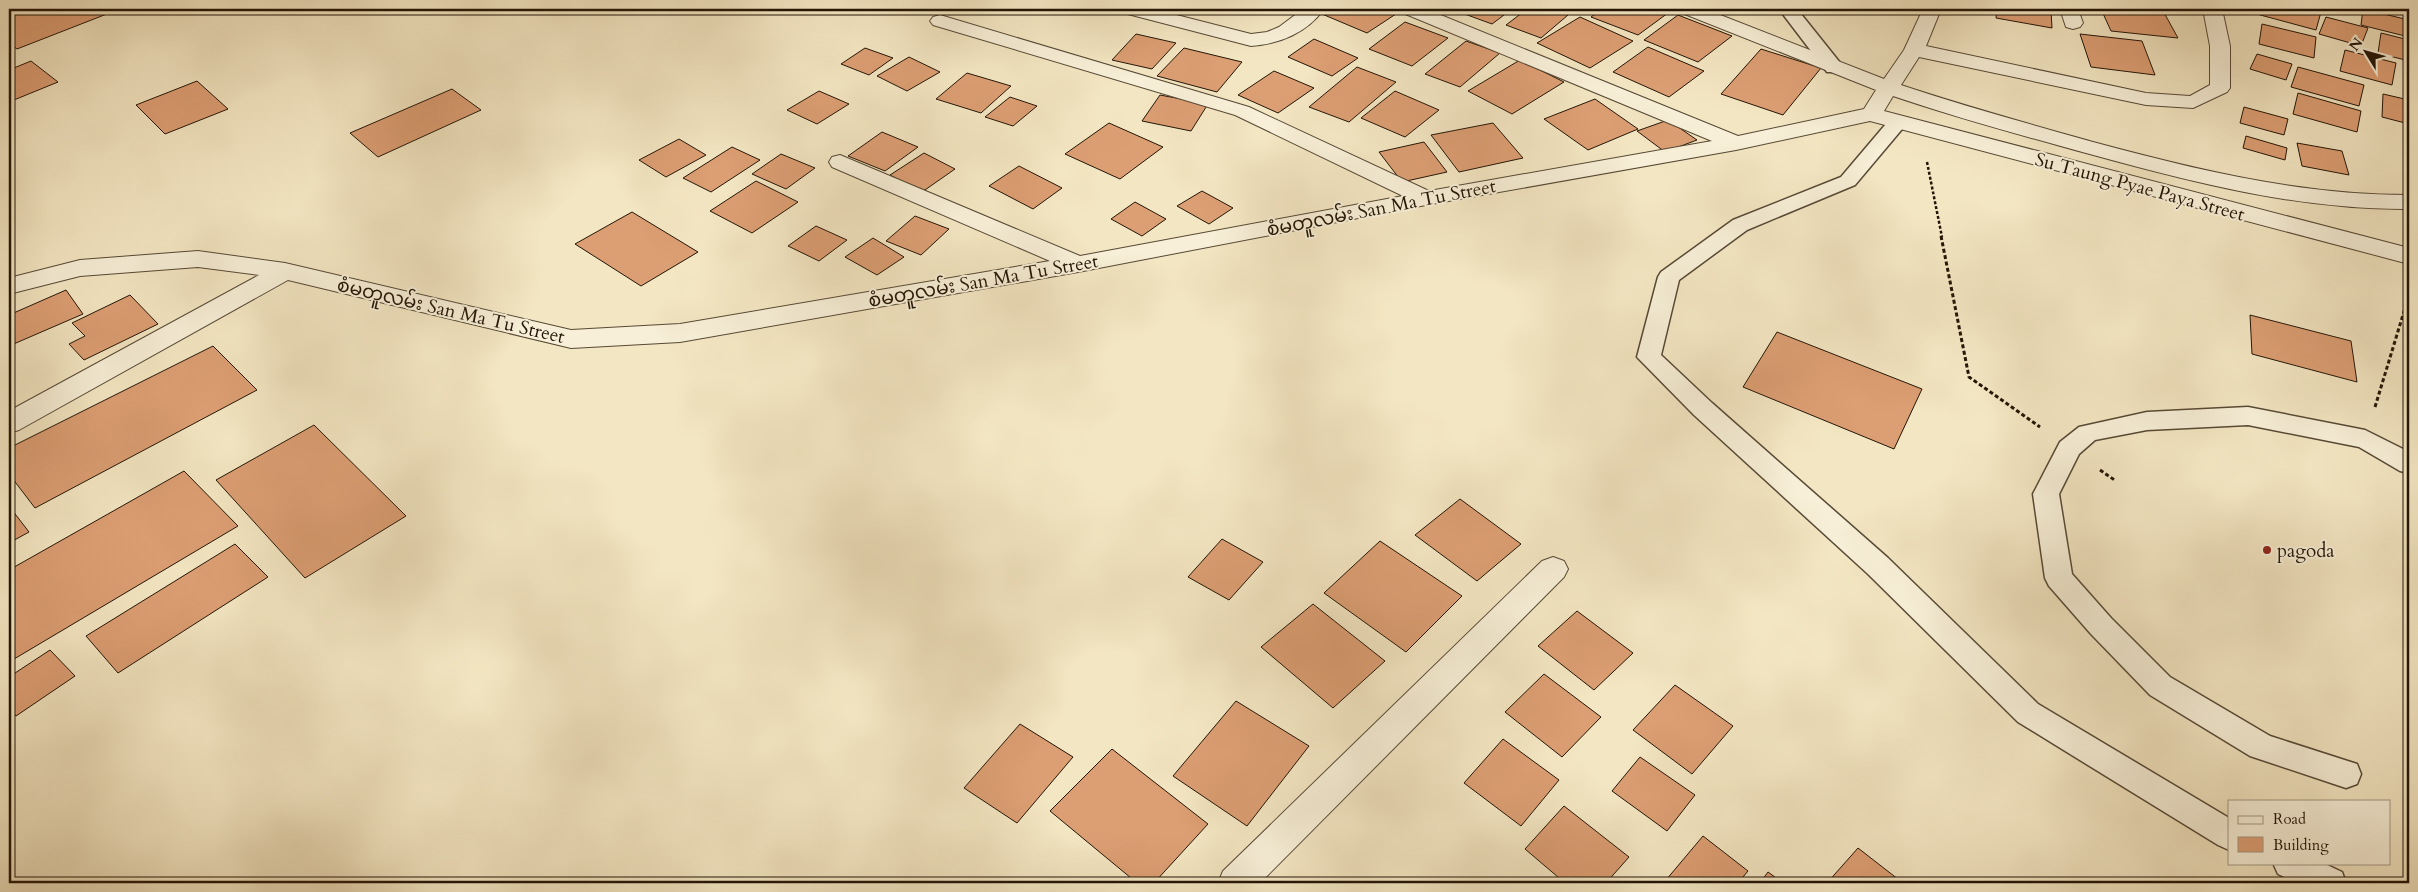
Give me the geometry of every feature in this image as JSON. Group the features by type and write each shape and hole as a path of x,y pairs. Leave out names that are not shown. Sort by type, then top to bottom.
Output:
{"street":[{"path":"1131,9 1251,40 1270,39 1289,32 1314,9"},
{"path":"1410,9 1736,143"},
{"path":"1689,9 1834,68 1890,88 2072,143 2208,179 2297,196 2367,203 2409,202"},
{"path":"1871,114 1914,50 1932,9"},
{"path":"1914,50 2146,99 2193,102 2220,88 2220,46 2212,9"},
{"path":"940,21 1242,111 1426,198"},
{"name":"စံမတူလမ်း San Ma Tu Street","path":"9,286 80,268 198,259 285,271 571,339 680,332 1078,264 1426,198 1736,143 1871,114"},
{"name":"Su Taung Pyae Paya Street","path":"1871,114 1909,126 2409,256"},
{"path":"840,162 1078,264"},
{"path":"9,423 285,271"},
{"path":"1236,883 1553,569"}],"lane":[{"path":"1788,9 1834,68"},
{"path":"1909,126 1848,181 1740,226 1669,277 1649,357 1703,409 1878,566 2028,714 2228,834"},
{"path":"2346,774 2262,746 2160,686 2101,626 2059,578 2046,494 2070,448 2088,433 2147,421 2248,416 2365,439 2409,464"},
{"path":"2291,864 2330,883"}],"path":[{"path":"1909,126 1969,377 2116,481"},
{"path":"2365,439 2409,295"}],"building":[{"path":"9,9 117,10 17,49 9,43"},
{"path":"1330,9 1402,10 1367,33 1322,14"},
{"path":"1451,9 1512,9 1492,24"},
{"path":"1527,9 1550,9 1568,15 1541,38 1506,25"},
{"path":"1602,9 1658,9 1668,13 1638,35 1591,17"},
{"path":"1997,9 2051,11 2052,28 1996,18"},
{"path":"2101,9 2162,9 2178,38 2111,31"},
{"path":"2238,9 2309,9 2321,12 2316,30"},
{"path":"2363,9 2409,20 2409,37 2361,25"},
{"path":"1678,15 1732,36 1698,62 1644,40"},
{"path":"1580,17 1633,41 1590,68 1537,43"},
{"path":"2326,17 2368,28 2361,46 2319,34"},
{"path":"1405,22 1448,38 1412,66 1369,49"},
{"path":"2262,24 2316,37 2314,58 2259,44"},
{"path":"2381,33 2409,40 2409,61 2378,53"},
{"path":"1136,34 1176,43 1152,69 1112,60"},
{"path":"2080,34 2142,41 2155,75 2091,67"},
{"path":"1314,39 1358,58 1332,76 1288,57"},
{"path":"1466,41 1500,53 1460,87 1425,74"},
{"path":"1648,47 1704,71 1669,97 1613,72"},
{"path":"865,48 893,58 869,75 841,64"},
{"path":"1184,48 1242,62 1217,92 1157,76"},
{"path":"1761,49 1821,68 1783,115 1721,94"},
{"path":"2345,50 2396,63 2392,85 2340,71"},
{"path":"2257,54 2292,64 2286,80 2250,69"},
{"path":"909,57 940,72 907,91 877,76"},
{"path":"1520,60 1564,82 1512,114 1468,91"},
{"path":"31,61 58,82 9,102 9,70"},
{"path":"1357,67 1396,82 1349,122 1309,107"},
{"path":"2298,67 2364,85 2359,106 2291,87"},
{"path":"1274,71 1314,88 1278,113 1238,95"},
{"path":"967,73 1011,86 981,113 936,99"},
{"path":"197,81 228,109 165,134 136,105"},
{"path":"452,89 481,110 378,157 350,133"},
{"path":"819,91 849,104 817,124 787,110"},
{"path":"1395,91 1439,110 1405,137 1361,118"},
{"path":"2298,93 2361,111 2357,132 2293,114"},
{"path":"2383,94 2409,100 2409,124 2382,117"},
{"path":"1160,95 1208,104 1191,131 1142,121"},
{"path":"1010,97 1037,106 1013,126 985,117"},
{"path":"1595,99 1638,129 1588,150 1544,119"},
{"path":"2244,107 2288,119 2284,135 2240,123"},
{"path":"1668,120 1697,140 1665,152 1637,131"},
{"path":"1109,123 1163,147 1120,179 1065,154"},
{"path":"1493,123 1523,158 1459,172 1431,135"},
{"path":"882,132 918,147 885,171 848,156"},
{"path":"2246,136 2287,148 2285,160 2243,148"},
{"path":"679,139 706,155 666,177 639,160"},
{"path":"1424,142 1447,172 1402,182 1379,152"},
{"path":"2297,143 2342,151 2349,175 2302,166"},
{"path":"732,147 760,160 711,192 683,178"},
{"path":"924,153 955,169 922,192 890,175"},
{"path":"781,154 815,168 786,189 752,174"},
{"path":"1019,166 1062,188 1033,209 989,186"},
{"path":"756,181 798,202 752,233 710,211"},
{"path":"1202,191 1233,208 1209,224 1177,206"},
{"path":"1135,202 1166,219 1142,236 1111,219"},
{"path":"632,212 698,252 641,286 575,244"},
{"path":"915,216 949,229 921,255 886,241"},
{"path":"816,226 847,240 819,261 788,246"},
{"path":"873,238 904,257 877,275 845,257"},
{"path":"66,290 83,314 9,346 9,315"},
{"path":"130,295 158,324 84,360 69,344 85,336 72,323"},
{"path":"2250,315 2351,341 2357,382 2252,354"},
{"path":"1777,332 1922,389 1894,449 1743,387"},
{"path":"213,346 257,390 35,508 9,474 9,448"},
{"path":"314,425 406,516 305,578 216,480"},
{"path":"184,471 238,526 9,662 9,570"},
{"path":"1460,499 1521,544 1477,581 1415,535"},
{"path":"9,506 29,532 9,543"},
{"path":"1222,539 1263,562 1229,600 1188,577"},
{"path":"1380,541 1462,596 1406,652 1324,593"},
{"path":"235,544 268,577 118,673 86,636"},
{"path":"1313,604 1385,661 1333,708 1261,647"},
{"path":"1577,611 1633,653 1594,690 1538,646"},
{"path":"50,650 75,676 16,716 9,708 9,677"},
{"path":"1544,674 1601,717 1562,757 1505,712"},
{"path":"1675,685 1733,726 1692,774 1633,730"},
{"path":"1236,701 1309,746 1247,826 1173,776"},
{"path":"1020,724 1073,757 1017,823 964,788"},
{"path":"1503,739 1559,780 1521,826 1464,783"},
{"path":"1112,749 1208,824 1154,883 1137,883 1050,811"},
{"path":"1640,757 1695,795 1667,831 1612,791"},
{"path":"1564,806 1629,857 1606,883 1565,883 1525,849"},
{"path":"1703,836 1748,871 1738,883 1670,883 1666,880"},
{"path":"1858,848 1903,883 1827,883"},
{"path":"1768,872 1783,883 1760,883"}],"place":[{"name":"pagoda","path":"2267,550"}]}
